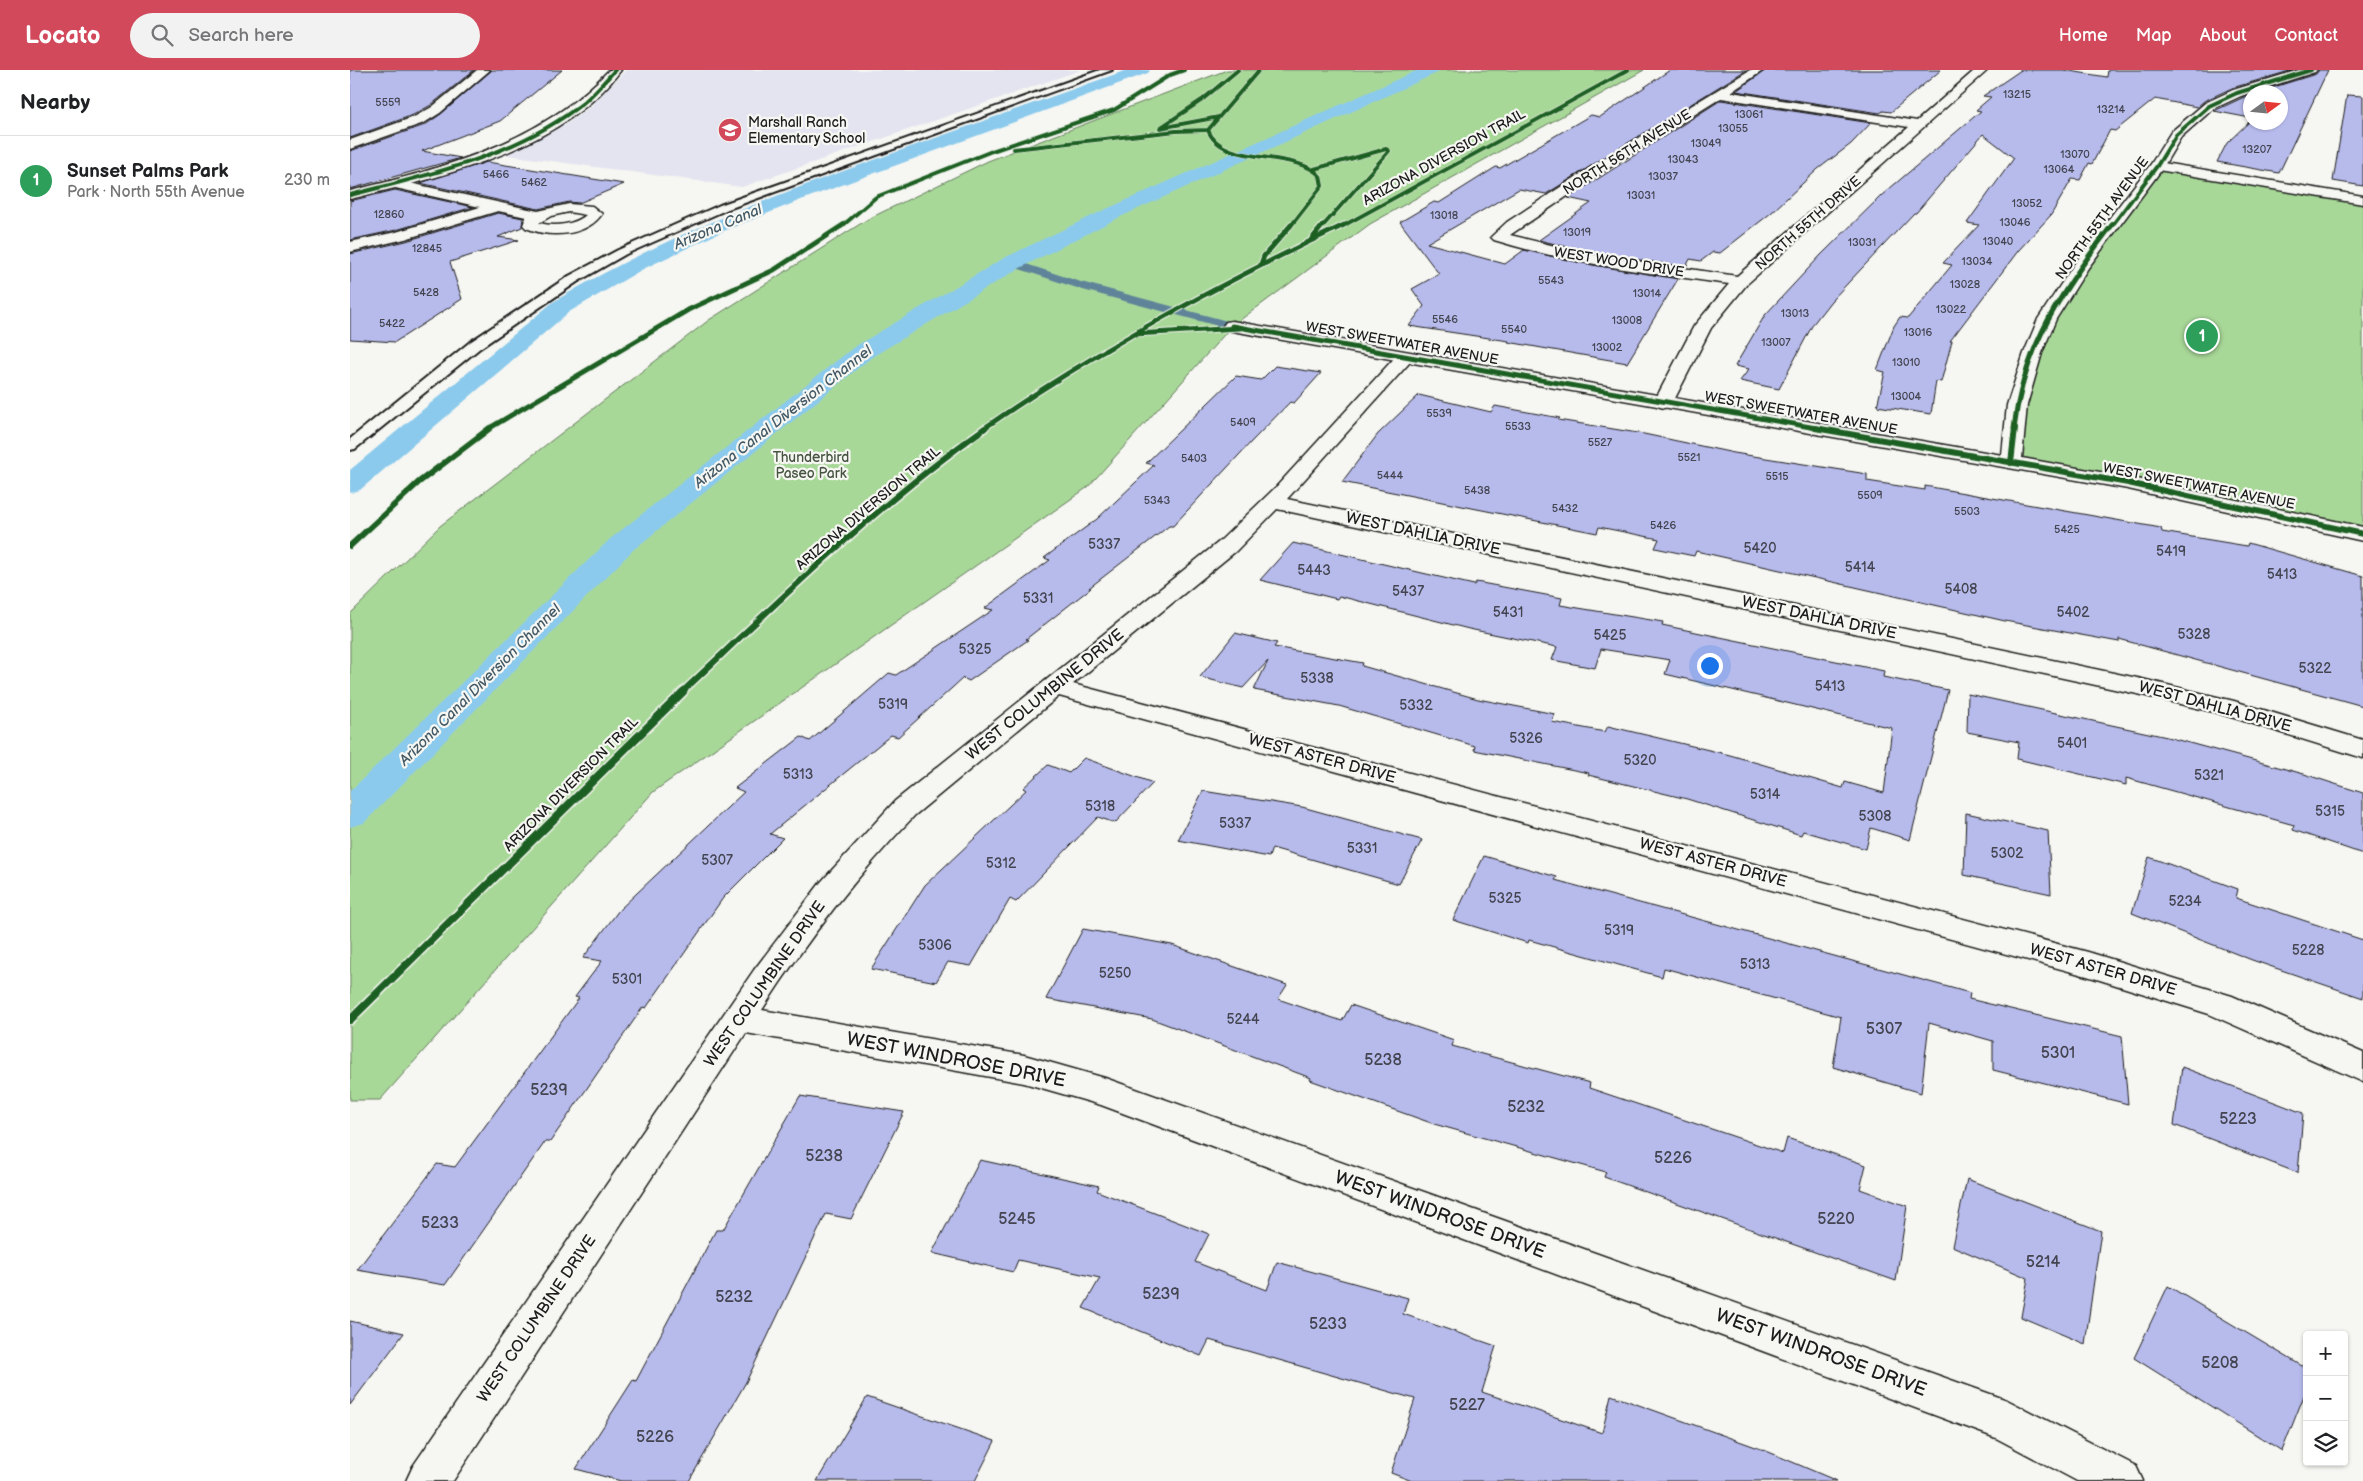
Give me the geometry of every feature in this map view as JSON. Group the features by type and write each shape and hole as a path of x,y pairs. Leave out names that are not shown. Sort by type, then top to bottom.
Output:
{"street":[{"path":"350,145 419,120 436,110 484,70"},
{"path":"350,195 396,184 471,160 540,131 577,107 615,70"},
{"name":"NORTH 56TH AVENUE","path":"1498,237 1512,225 1607,163 1758,70"},
{"name":"NORTH 55TH DRIVE","path":"1664,402 1703,326 1741,282 1982,70"},
{"name":"NORTH 55TH AVENUE","path":"2011,463 2017,406 2033,353 2047,319 2081,266 2156,166 2176,134 2209,106 2237,92 2302,71"},
{"path":"1719,94 1920,124"},
{"path":"2156,166 2363,200"},
{"path":"396,184 538,216"},
{"path":"350,247 400,236 494,207"},
{"name":"WEST WOOD DRIVE","path":"1498,237 1523,245 1577,257 1741,282"},
{"name":"WEST SWEETWATER AVENUE","path":"1232,326 2194,496 2363,534"},
{"name":"WEST COLUMBINE DRIVE","path":"428,1481 796,935 872,842 905,808 1228,546 1272,502 1405,357"},
{"name":"WEST DAHLIA DRIVE","path":"1272,502 2142,687 2226,707 2363,749"},
{"name":"WEST ASTER DRIVE","path":"1053,687 2088,964 2220,1005 2363,1068"},
{"name":"WEST WINDROSE DRIVE","path":"738,1019 1024,1070 1105,1092 2007,1421 2121,1481"}],"lane":[{"path":"350,446 476,345 573,279 622,252 724,207 1108,70"}],"shaded area":[{"name":"Marshall Ranch Elementary School","path":"626,70 1081,70 742,187 501,154 565,125 591,106"}],"green space":[{"name":"Thunderbird Paseo Park","path":"1227,70 1644,70 1370,224 1232,326 1088,487 653,792 380,1100 350,1100 350,614 440,526 709,320 868,219 988,161"},
{"path":"2157,166 2363,200 2363,534 2011,463 2047,319"}],"building":[{"path":"350,70 474,70 431,105 413,115 350,138"},
{"path":"492,70 562,70 500,121 422,151 461,158 350,189 350,151 425,125 441,114"},
{"path":"1670,70 1746,70 1546,194 1519,189 1427,243 1505,264 1524,250 1581,263 1678,279 1627,363 1509,341 1409,326 1424,306 1412,289 1439,274 1400,222 1434,202 1439,203 1496,167 1500,168 1591,115 1600,117"},
{"path":"1766,70 1941,70 1891,112 1883,111 1880,113 1736,91"},
{"path":"2021,70 2063,70 2107,77 2108,70 2293,70 2232,88 2204,101 2197,107 2155,99 2115,131 2110,130 2092,164 2089,163 2080,180 2072,179 2051,215 2018,251 1950,341 1952,341 1941,382 1936,381 1931,414 1877,406 1885,372 1877,370 1894,326 1900,317 1908,318 1952,265 1943,263 1979,225 1967,223 2014,158 1983,134 1916,213 1831,301 1813,324 1779,389 1740,381 1749,369 1735,366 1765,315 1821,255 1882,195 1981,111 1976,110 1991,97 1983,96"},
{"path":"2319,70 2328,70 2279,173 2217,162 2227,143 2243,128 2243,130 2288,130 2288,85 2281,85 2316,74"},
{"path":"2347,95 2363,96 2363,186 2333,181"},
{"path":"2242,98 2243,117 2214,111"},
{"path":"1721,100 1871,123 1851,144 1818,169 1771,213 1720,253 1713,252 1701,261 1690,259 1686,267 1588,252 1539,240 1591,203 1568,198"},
{"path":"487,162 624,184 579,203 569,202 538,209 420,183"},
{"path":"395,190 473,207 396,230 350,240 350,201"},
{"path":"498,213 523,218 522,227 498,237 519,240 450,262 462,299 395,342 350,339 350,254 406,241"},
{"path":"1275,366 1321,373 1294,403 1290,402 1252,441 1173,526 1169,526 1089,588 1091,588 1026,639 1028,640 969,681 963,678 898,737 891,735 770,834 783,838 723,898 646,1008 643,1007 550,1142 545,1142 445,1285 357,1270 437,1164 455,1167 579,998 575,997 602,961 583,958 619,910 744,792 735,788 801,737 810,741 889,673 896,675 993,610 985,608 1050,560 1044,558 1097,519 1154,465 1146,463 1236,376 1261,380"},
{"path":"1419,395 1491,412 1495,406 1560,418 1558,420 1644,434 1734,453 1867,474 1867,481 1925,490 1925,486 2161,528 2162,532 2247,546 2248,543 2363,576 2363,706 2119,639 2119,642 2005,621 1696,551 1694,556 1655,548 1659,539 1599,527 1597,533 1342,482 1378,434"},
{"path":"1293,543 1474,585 1476,582 1562,598 1560,605 1663,622 1662,625 1884,671 1883,677 1948,690 1910,840 1871,828 1866,849 1803,831 1801,835 1687,799 1588,775 1589,773 1474,750 1475,746 1339,706 1254,690 1268,661 1243,688 1200,677 1235,633 1277,643 1274,647 1363,663 1362,666 1478,699 1555,714 1552,722 1605,732 1608,726 1730,755 1843,788 1845,782 1884,793 1892,728 1665,674 1670,660 1601,649 1595,668 1552,660 1557,647 1469,629 1339,596 1337,599 1260,580"},
{"path":"1968,694 2167,737 2304,774 2363,793 2363,854 2293,830 2294,825 2126,778 2126,785 2017,759 2019,742 1967,732"},
{"path":"1084,758 1153,783 1115,823 1098,817 1016,902 1010,899 971,966 948,962 936,982 871,969 925,885 1026,790 1023,788 1048,765 1069,773"},
{"path":"1203,791 1302,807 1422,840 1399,884 1272,848 1269,857 1178,840"},
{"path":"1966,813 2048,831 2051,894 1964,875"},
{"path":"1484,856 1557,877 1555,880 1970,993 1969,999 2122,1036 2128,1104 1993,1070 1993,1041 1929,1023 1921,1093 1833,1067 1841,1017 1664,968 1662,977 1529,940 1528,943 1453,920"},
{"path":"2149,857 2238,889 2236,898 2363,940 2363,998 2252,960 2132,913"},
{"path":"1083,929 1172,945 1287,985 1278,999 1342,1021 1351,1005 1454,1040 1452,1046 1590,1083 1589,1088 1783,1153 1787,1138 1866,1165 1860,1189 1907,1206 1896,1281 1604,1177 1606,1172 1434,1124 1310,1080 1311,1078 1152,1019 1046,999"},
{"path":"2182,1067 2303,1113 2298,1173 2174,1125"},
{"path":"800,1096 904,1112 851,1219 826,1214 746,1382 689,1481 621,1481 576,1469 633,1380 636,1381 716,1230 723,1230"},
{"path":"980,1160 1099,1186 1097,1191 1209,1234 1195,1262 1267,1290 1277,1262 1408,1298 1403,1314 1496,1346 1482,1392 1602,1433 1611,1395 1764,1450 1837,1481 1412,1481 1391,1473 1415,1399 1209,1340 1201,1356 1083,1308 1100,1278 1018,1260 1013,1272 932,1253"},
{"path":"1967,1179 2101,1231 2085,1344 2021,1317 2028,1278 1952,1246"},
{"path":"2168,1286 2303,1367 2303,1398 2282,1451 2134,1358"},
{"path":"350,1321 404,1333 350,1405"},
{"path":"867,1397 995,1441 975,1481 817,1481"}],"waterway":[{"name":"Arizona Canal","path":"350,484 561,307 598,284 636,264 674,245 753,211 1142,70"},
{"name":"Arizona Canal Diversion Channel","path":"350,814 621,545 863,352 1012,263 1111,214 1431,70"},
{"path":"1012,263 1082,286 1232,326"}],"cycle path":[{"path":"350,195 438,172 497,151 526,138 552,124 582,103 615,70"},
{"path":"350,546 419,482 494,425 688,310 774,270 836,231 876,197 992,151 1114,110 1170,75 1184,70"},
{"path":"1219,117 1160,128 1202,100 1238,70"},
{"path":"1014,149 1176,131 1208,130 1259,70"},
{"name":"ARIZONA DIVERSION TRAIL","path":"350,1020 676,698 809,573 933,465 1015,407 1142,329 1261,264 1349,223 1628,70"},
{"path":"2011,463 2017,405 2033,353 2047,319 2081,266 2157,166 2176,135 2209,106 2237,93 2311,70"},
{"path":"1208,130 1211,138 1220,145 1251,155 1309,167 1321,177 1322,186 1312,201 1264,256 1261,264"},
{"name":"ARIZONA DIVERSION TRAIL","path":"1311,240 1348,195 1389,151 1386,149 1314,169"},
{"path":"1232,326 2128,483 2363,534"},
{"path":"1135,334 1240,328"}],"place":[{"name":"Marshall Ranch Elementary School","path":"730,130"},
{"name":"Sunset Palms Park","path":"2202,336"}]}
